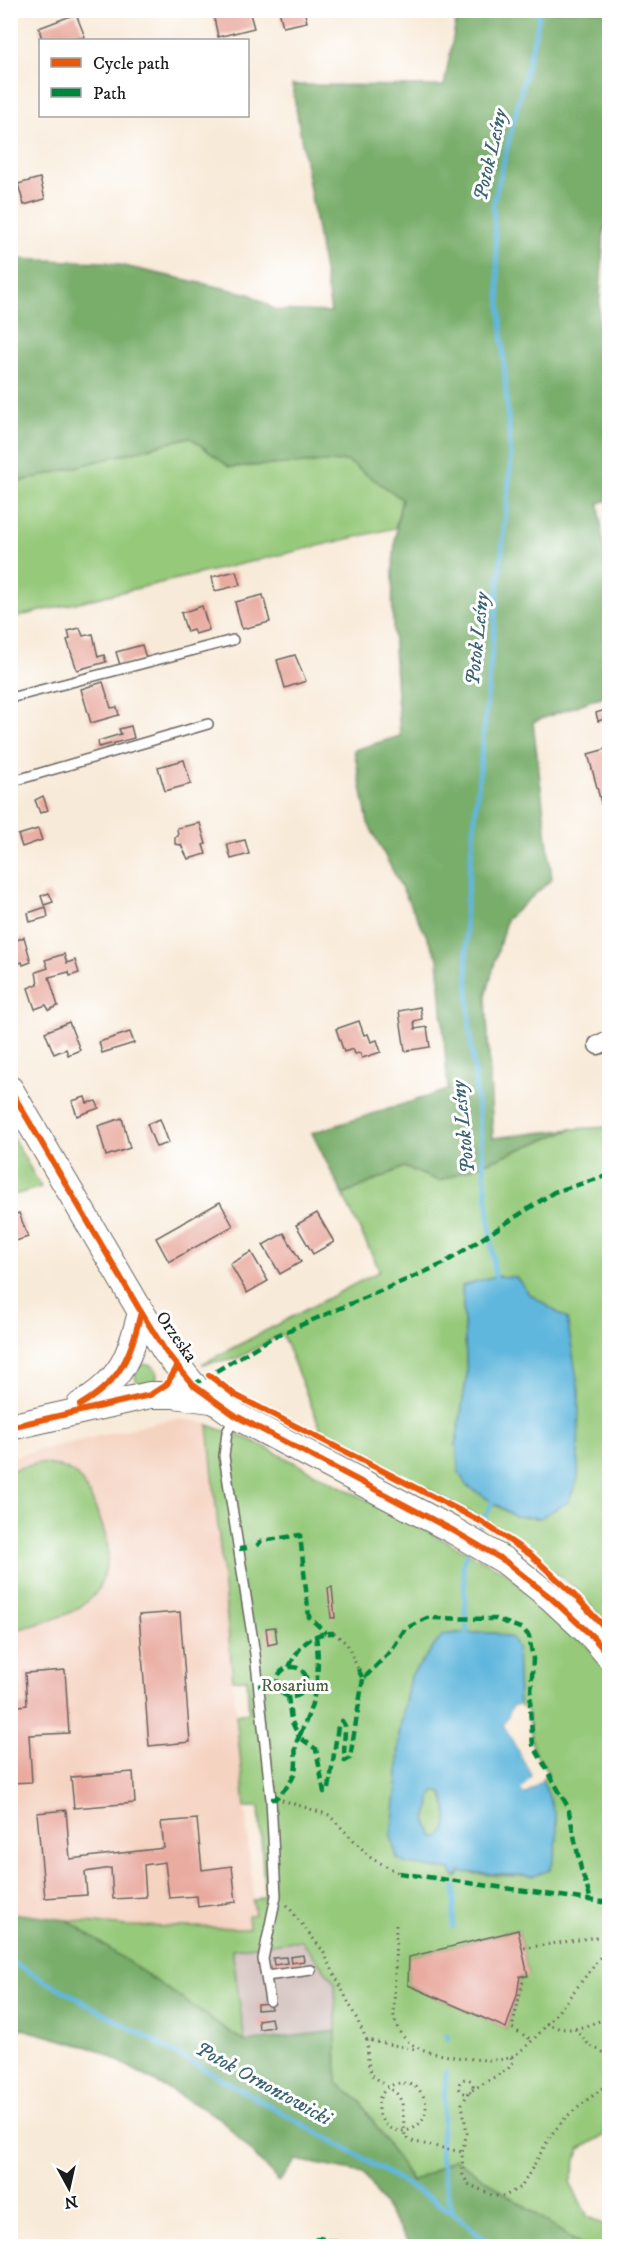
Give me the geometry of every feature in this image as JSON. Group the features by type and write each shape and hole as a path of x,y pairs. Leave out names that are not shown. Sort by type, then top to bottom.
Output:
{"street":[{"name":"Orzeska","path":"10,1089 141,1312 172,1359 211,1400 236,1416 454,1531 505,1561 550,1597 592,1637 609,1657"},
{"path":"70,1412 108,1385 124,1366 132,1351 141,1312"},
{"path":"148,1353 172,1359 167,1384 146,1396 128,1392 122,1382 124,1366 148,1353"},
{"path":"10,1427 146,1396 174,1395 211,1400"}],"lane":[{"path":"10,698 232,640"},
{"path":"10,782 208,724"},
{"path":"236,1416 227,1432 224,1456 255,1654 271,1799 276,1896 263,1959 270,2001"},
{"path":"266,1976 311,1970"}],"path":[{"path":"261,1541 268,1540"},
{"path":"334,1633 346,1644 358,1669"},
{"path":"275,1799 329,1815 371,1858 399,1873"},
{"path":"276,1896 291,1909 323,1951 367,2040 368,2062 372,2075 402,2102 403,2131 408,2140 462,2152"},
{"path":"367,2040 471,2058 500,2060 511,2057 532,2040 597,1962 602,1954 609,1906"},
{"path":"396,1925 394,2016 396,2027 417,2049"},
{"path":"524,1948 604,1936"},
{"path":"524,1976 512,2028 532,2040"},
{"path":"512,2012 517,2014"},
{"path":"546,2023 559,2030 575,2029 609,2017"},
{"path":"575,2029 589,2045 609,2056"},
{"path":"511,2057 513,2062 508,2069 470,2092 460,2091 458,2086 461,2080 468,2079 472,2082 473,2089 470,2092 462,2104 467,2133 462,2152 463,2175 468,2184 494,2196 512,2193 527,2180 542,2147 566,2117 609,2082"},
{"path":"407,2083 418,2088 426,2099 426,2112 420,2124 403,2131 386,2125 379,2115 378,2102 388,2087 407,2083"}],"shaded area":[{"path":"170,1419 196,1421 208,1425 255,1914 249,1928 126,1926 11,1914 10,1457"},
{"path":"301,1940 335,1982 336,2031 245,2042 232,1948"}],"green space":[{"path":"458,11 609,11 610,226 604,229 598,329 610,342 609,500 599,503 609,599 609,694 533,722 552,879 506,920 486,996 493,1138 572,1129 439,1181 404,1167 343,1195 312,1133 448,1090 438,958 368,823 354,750 400,736 394,648 393,586 397,527 402,499 347,461 229,467 190,437 11,484 11,259 106,262 250,294 275,310 331,312 292,85 444,86"},
{"path":"190,437 229,467 347,461 402,499 395,528 11,618 11,484"},
{"path":"609,1127 609,1629 577,1589 483,1519 322,1432 282,1334 238,1358 202,1364 380,1271 343,1195 404,1167 439,1181 572,1129","holes":["516,1277 528,1293 567,1319 540,1518 514,1516 492,1503 456,1445 467,1375 462,1286"]},
{"path":"11,1134 41,1187 10,1196"},
{"path":"146,1364 154,1367 157,1375 154,1383 146,1386 138,1383 135,1375 138,1367"},
{"name":"Rosarium","path":"208,1425 253,1441 504,1571 588,1646 609,1672 609,2133 579,2149 570,2183 588,2217 609,2227 609,2246 582,2246 455,2159 413,2183 360,2101 337,2083 335,1983 301,1940 232,1949 245,2042 67,1920 126,1926 249,1928 248,1916 255,1914 253,1901 265,1896 259,1807 245,1807 236,1714 249,1712 247,1679 233,1680","holes":["495,1633 517,1648 519,1705 528,1711 533,1749 548,1773 542,1780 557,1822 550,1870 517,1876 460,1872 456,1878 452,1870 425,1867 398,1778 399,1735 410,1677 443,1635","518,1930 528,1975 520,1976 517,1995 506,2028 408,1985 410,1957"]},
{"path":"39,1463 57,1466 74,1473 85,1487 101,1522 107,1544 107,1560 99,1588 83,1605 60,1617 11,1631 11,1470"},
{"path":"437,1791 443,1794 447,1816 446,1827 441,1837 433,1837 426,1821 432,1794"},
{"path":"11,1913 67,1920 245,2042 336,2031 337,2083 360,2101 412,2182 455,2159 582,2246 418,2246 406,2239 363,2173 296,2160 279,2182 220,2118 99,2050 11,2026"}],"water":[{"path":"495,1276 516,1277 528,1293 567,1319 579,1391 578,1479 568,1502 540,1518 514,1516 466,1485 459,1472 456,1445 467,1375 462,1286"},
{"path":"495,1633 512,1638 517,1648 519,1705 513,1706 504,1725 532,1775 522,1790 526,1794 542,1780 555,1813 557,1834 550,1870 533,1876 460,1872 458,1877 453,1875 451,1870 406,1864 397,1858 391,1836 398,1778 399,1735 410,1677 443,1635","holes":["437,1791 443,1794 447,1811 446,1827 441,1837 433,1837 426,1820 432,1794"]}],"pier":[{"path":"513,1706 521,1706 515,1709 507,1725 535,1774 525,1790 540,1777 544,1778 525,1794 521,1790 532,1775 504,1725"}],"building":[{"path":"229,10 230,14 249,10 254,28 218,37 213,13"},
{"path":"279,10 304,10 307,22 283,27"},
{"path":"76,14 85,37 42,39 39,28"},
{"path":"40,178 45,199 24,205 18,184"},
{"path":"236,571 240,585 215,591 212,577"},
{"path":"263,595 270,622 242,629 235,602"},
{"path":"202,606 209,630 195,634 193,630 187,632 181,613"},
{"path":"80,628 83,636 93,634 98,657 104,655 106,662 77,670 67,640 70,639 68,631"},
{"path":"142,645 146,658 120,665 116,652"},
{"path":"295,655 306,681 285,688 277,660"},
{"path":"103,682 111,708 117,707 119,715 91,723 81,689"},
{"path":"605,710 608,718 598,721 596,713"},
{"path":"131,726 134,738 99,747 98,741 121,734 119,729"},
{"path":"606,749 609,761 609,784 606,785 609,804 602,806 588,754"},
{"path":"184,760 191,784 165,791 158,767"},
{"path":"43,796 48,810 40,813 35,800"},
{"path":"200,823 206,844 203,845 206,854 188,859 181,845 175,844 175,837 178,836 177,828"},
{"path":"38,829 42,840 22,847 18,835"},
{"path":"245,840 249,854 231,859 227,844"},
{"path":"49,893 53,902 44,905 41,896"},
{"path":"46,907 48,917 30,922 28,913"},
{"path":"24,937 31,962 23,965 22,962 12,966 10,943"},
{"path":"64,954 67,963 75,960 79,973 70,976 69,972 49,977 58,1006 49,1010 46,1005 35,1009 28,988 38,984 36,972 48,968 45,960"},
{"path":"420,1007 422,1019 414,1021 415,1029 427,1027 430,1047 405,1051 399,1011"},
{"path":"359,1021 364,1035 368,1034 371,1042 377,1040 381,1052 362,1058 360,1053 355,1054 353,1049 344,1052 336,1029"},
{"path":"69,1022 80,1050 68,1055 66,1049 54,1054 45,1032"},
{"path":"130,1032 134,1043 102,1053 99,1042"},
{"path":"85,1097 87,1103 96,1101 99,1108 77,1116 72,1101"},
{"path":"122,1118 130,1148 106,1156 98,1126"},
{"path":"160,1119 169,1143 156,1147 147,1124"},
{"path":"220,1202 233,1226 169,1262 156,1238"},
{"path":"19,1213 28,1237 10,1243 10,1216"},
{"path":"317,1213 334,1242 313,1254 296,1225"},
{"path":"284,1233 301,1262 280,1274 263,1245"},
{"path":"251,1252 268,1281 247,1293 230,1264"},
{"path":"332,1587 335,1618 331,1618 328,1588"},
{"path":"180,1612 190,1742 149,1746 139,1615"},
{"path":"275,1627 277,1643 268,1645 266,1628"},
{"path":"65,1670 69,1733 29,1735 32,1782 10,1783 10,1707 27,1705 25,1673"},
{"path":"133,1772 135,1803 74,1808 71,1777"},
{"path":"66,1810 70,1859 164,1848 161,1822 197,1819 202,1870 232,1866 236,1902 198,1907 197,1896 169,1898 165,1862 144,1865 146,1897 113,1899 111,1868 85,1872 87,1895 45,1898 37,1813"},
{"path":"518,1930 528,1976 520,1976 517,1995 506,2028 408,1985 409,1957"},
{"path":"303,1955 304,1961 291,1963 290,1957"},
{"path":"286,1957 287,1963 274,1965 273,1958"},
{"path":"271,2003 271,2009 257,2010 257,2004"},
{"path":"271,2018 273,2027 259,2029 258,2020"}],"waterway":[{"name":"Potok Leśny","path":"495,1276 470,1031 465,915 511,462 493,205 539,18 537,10"},
{"path":"480,1527 492,1503"},
{"path":"467,1554 463,1564 467,1638"},
{"path":"453,1927 455,1887"},
{"name":"Potok Ornontowicki","path":"10,1961 349,2150 451,2211 492,2246"},
{"path":"446,2072 440,2156 451,2210"}],"marked path":[{"path":"193,1385 273,1337 443,1264 554,1192 610,1175"},
{"path":"268,1540 300,1535 309,1617 326,1633"},
{"path":"257,1546 261,1541"},
{"path":"239,1549 247,1548"},
{"path":"358,1669 363,1679 392,1650 405,1629 427,1618 496,1619 523,1629 529,1636 533,1659 530,1709 533,1745 568,1807 581,1869 591,1900"},
{"path":"289,1667 306,1642 318,1635 334,1633"},
{"path":"316,1635 318,1663 316,1688 310,1711 299,1737 316,1749 324,1792 329,1789 338,1726 342,1721 345,1726 344,1758 345,1761 350,1758 363,1679"},
{"path":"292,1667 303,1671 307,1682 303,1693 292,1697 281,1693 277,1682 281,1671 292,1667"},
{"path":"258,1686 268,1685"},
{"path":"271,1799 275,1799 287,1786 296,1767 296,1745 299,1737 291,1720 288,1696"},
{"path":"399,1873 610,1903"},
{"path":"303,2246 319,2238 355,2246"}],"cycle path":[{"path":"10,1089 141,1312 166,1352 193,1385 236,1416 454,1531 505,1561 550,1597 593,1637 610,1657"},
{"path":"80,1405 106,1386 122,1366 133,1342 141,1312"},
{"path":"10,1427 150,1395 167,1384 177,1367"},
{"path":"209,1375 235,1395 482,1522 531,1555 610,1633"}]}
